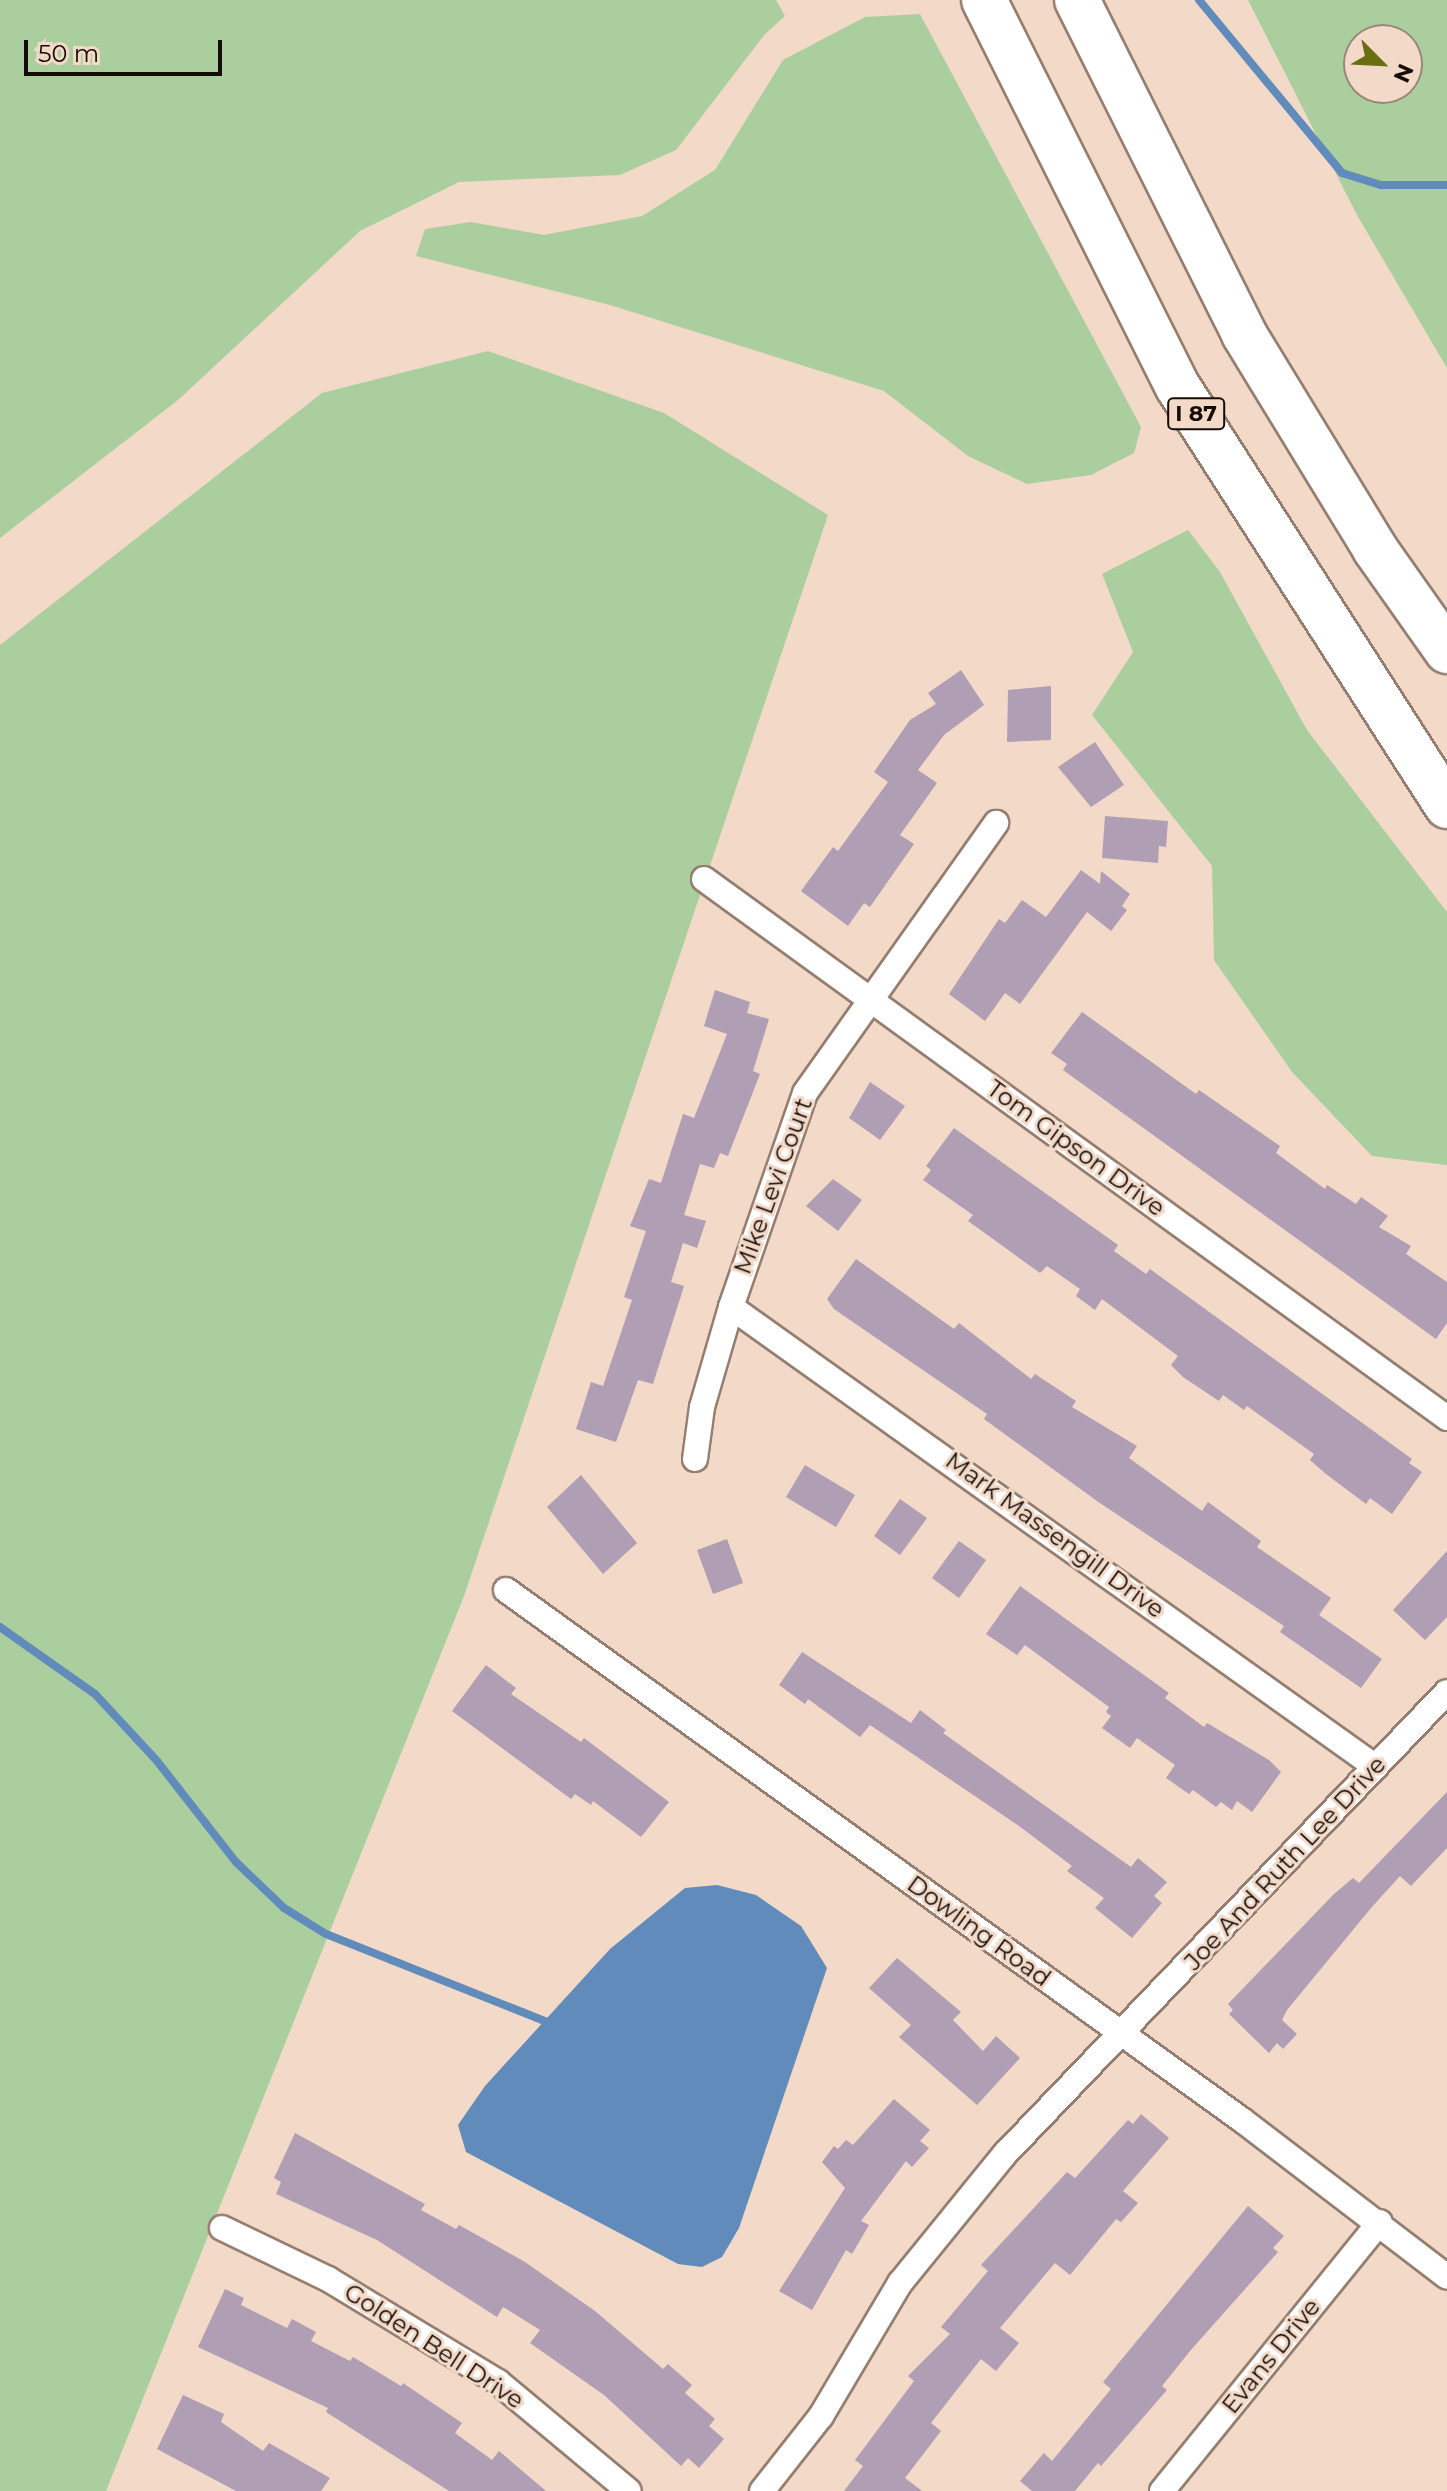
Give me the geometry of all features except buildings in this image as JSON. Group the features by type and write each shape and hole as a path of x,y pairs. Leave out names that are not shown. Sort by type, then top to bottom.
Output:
{"highway":[{"name":"I 87","path":"984,0 1178,387 1447,806"},
{"path":"1077,0 1244,334 1375,549 1447,651"}],"street":[{"name":"Mike Levi Court","path":"695,1459 702,1407 731,1307 805,1093 869,998 996,823"},
{"name":"Tom Gipson Drive","path":"704,879 1447,1418"},
{"name":"Mark Massengill Drive","path":"731,1307 1376,1767"},
{"name":"Dowling Road","path":"506,1590 1124,2035 1380,2222 1447,2277"},
{"name":"Joe And Ruth Lee Drive","path":"762,2491 821,2416 900,2283 1005,2154 1124,2035 1447,1692"},
{"name":"Evans Drive","path":"1162,2491 1380,2222"},
{"name":"Golden Bell Drive","path":"222,2228 328,2279 498,2382 629,2491"}],"green space":[{"path":"0,0 776,0 785,16 765,34 676,150 620,175 459,182 360,231 178,400 0,538"},
{"path":"1248,0 1447,0 1447,368 1357,215"},
{"path":"920,14 1141,427 1134,453 1091,475 1027,484 968,456 884,391 610,305 416,256 425,229 471,222 544,235 642,216 715,170 783,60 865,17"},
{"path":"488,351 664,413 828,515 464,1596 106,2491 0,2491 0,645 322,393"},
{"path":"1188,530 1220,572 1307,730 1447,912 1447,1165 1372,1156 1292,1072 1214,960 1212,866 1092,715 1133,652 1102,574"}],"water":[{"path":"717,1885 756,1895 801,1926 827,1968 739,2228 722,2257 702,2267 678,2264 466,2152 458,2125 485,2086 610,1949 685,1888"}],"waterway":[{"path":"1199,0 1342,173 1381,185 1447,185"},
{"path":"0,1627 95,1694 157,1761 236,1862 284,1908 326,1934 547,2022"}]}
